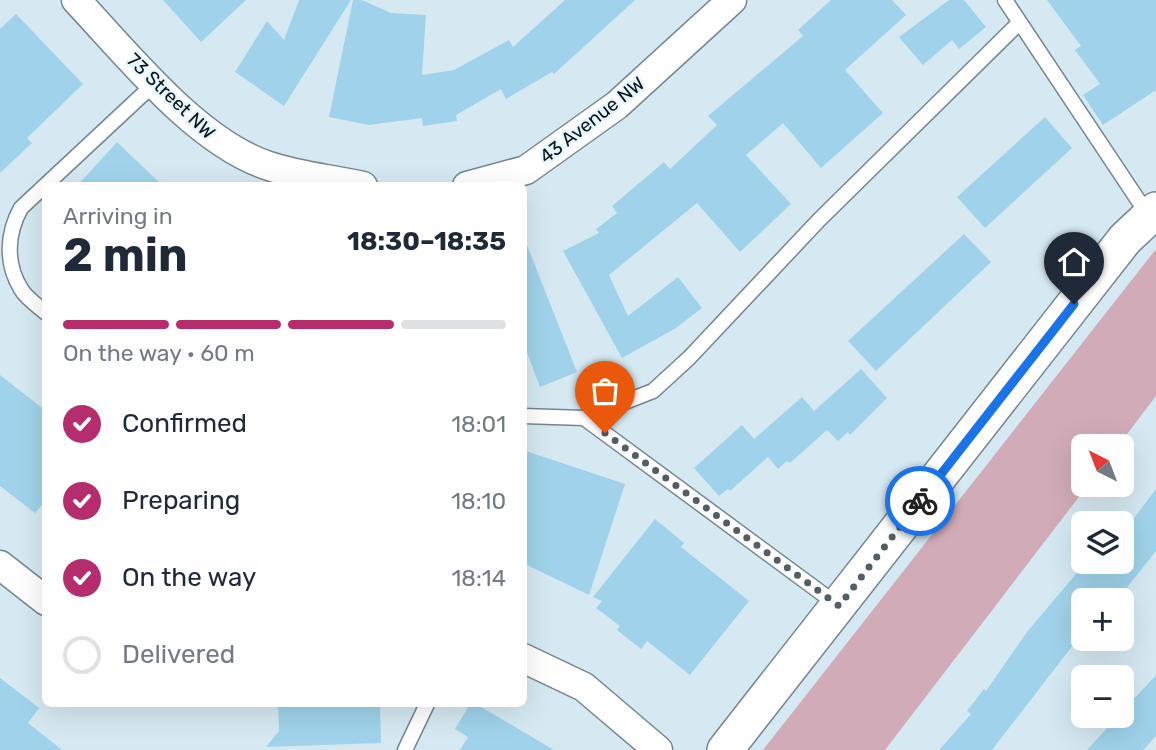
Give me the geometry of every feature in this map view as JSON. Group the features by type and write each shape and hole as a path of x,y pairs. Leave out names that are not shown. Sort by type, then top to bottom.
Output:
{"street":[{"name":"73 Street NW","path":"76,0 155,83 217,141 268,166 344,182"},
{"name":"43 Avenue NW","path":"482,182 526,170 617,105 732,0"},
{"path":"725,750 1125,239 1152,213"},
{"path":"0,565 42,598"},
{"path":"527,660 584,687 658,750"}],"lane":[{"path":"1005,0 1152,213"},
{"path":"527,416 584,418 653,391 689,358 819,220 1019,23"},
{"path":"48,182 155,83"},
{"path":"42,188 14,220 9,242 12,266 21,290 42,309"},
{"path":"584,418 839,606"},
{"path":"405,750 426,707"}],"shaded area":[{"path":"1156,249 1156,396 1127,434 1071,434 1071,497 1079,497 885,750 763,750"}],"building":[{"path":"163,0 246,0 201,42"},
{"path":"299,0 351,0 284,106 235,72 267,21 284,40"},
{"path":"353,0 362,0 391,13 426,15 422,75 454,70 509,40 513,47 565,0 635,0 554,74 552,72 506,99 501,89 456,115 457,121 423,126 422,118 369,125 329,117"},
{"path":"831,0 892,0 906,15 845,70 883,113 821,168 783,123 746,155 791,204 740,252 697,203 609,275 628,316 678,277 702,308 676,328 622,358 563,251 599,233 596,229 617,213 612,206 664,162 670,169 717,125 708,116 803,36 798,30"},
{"path":"949,0 964,0 986,27 959,49 952,40 923,65 899,37"},
{"path":"1047,0 1156,0 1156,90 1103,125 1083,95 1100,84 1075,50 1081,46"},
{"path":"16,14 83,84 27,138 32,143 0,173 0,29"},
{"path":"1045,117 1072,148 985,228 957,197"},
{"path":"117,142 159,182 81,182"},
{"path":"964,234 991,262 876,371 848,341"},
{"path":"527,245 577,372 540,387 527,353"},
{"path":"861,369 887,398 850,435 848,432 838,441 827,430 790,463 787,461 778,469 768,457 730,491 728,489 719,496 694,468 742,425 754,439 802,397 814,411"},
{"path":"0,375 42,408 42,505 35,513 0,486"},
{"path":"527,451 625,484 589,595 527,565"},
{"path":"1156,489 1156,551 1127,588 1071,588 1071,648 992,750 939,750 971,714 967,711 984,689 986,691 1027,632 1076,574 1134,574 1134,518"},
{"path":"655,519 684,543 681,547 749,601 690,675 647,641 641,649 617,630 620,626 596,608 602,601 593,597"},
{"path":"1156,675 1156,736 1143,750 1087,750 1107,728 1134,728 1134,699"},
{"path":"0,678 39,708 28,723 62,750 0,750"},
{"path":"278,707 380,707 381,743 266,747 279,731"},
{"path":"468,707 481,707 554,750 460,750 468,737 455,729"}],"way so far":[{"path":"605,433 839,606 920,501"}],"route":[{"path":"920,501 1074,304"}]}
